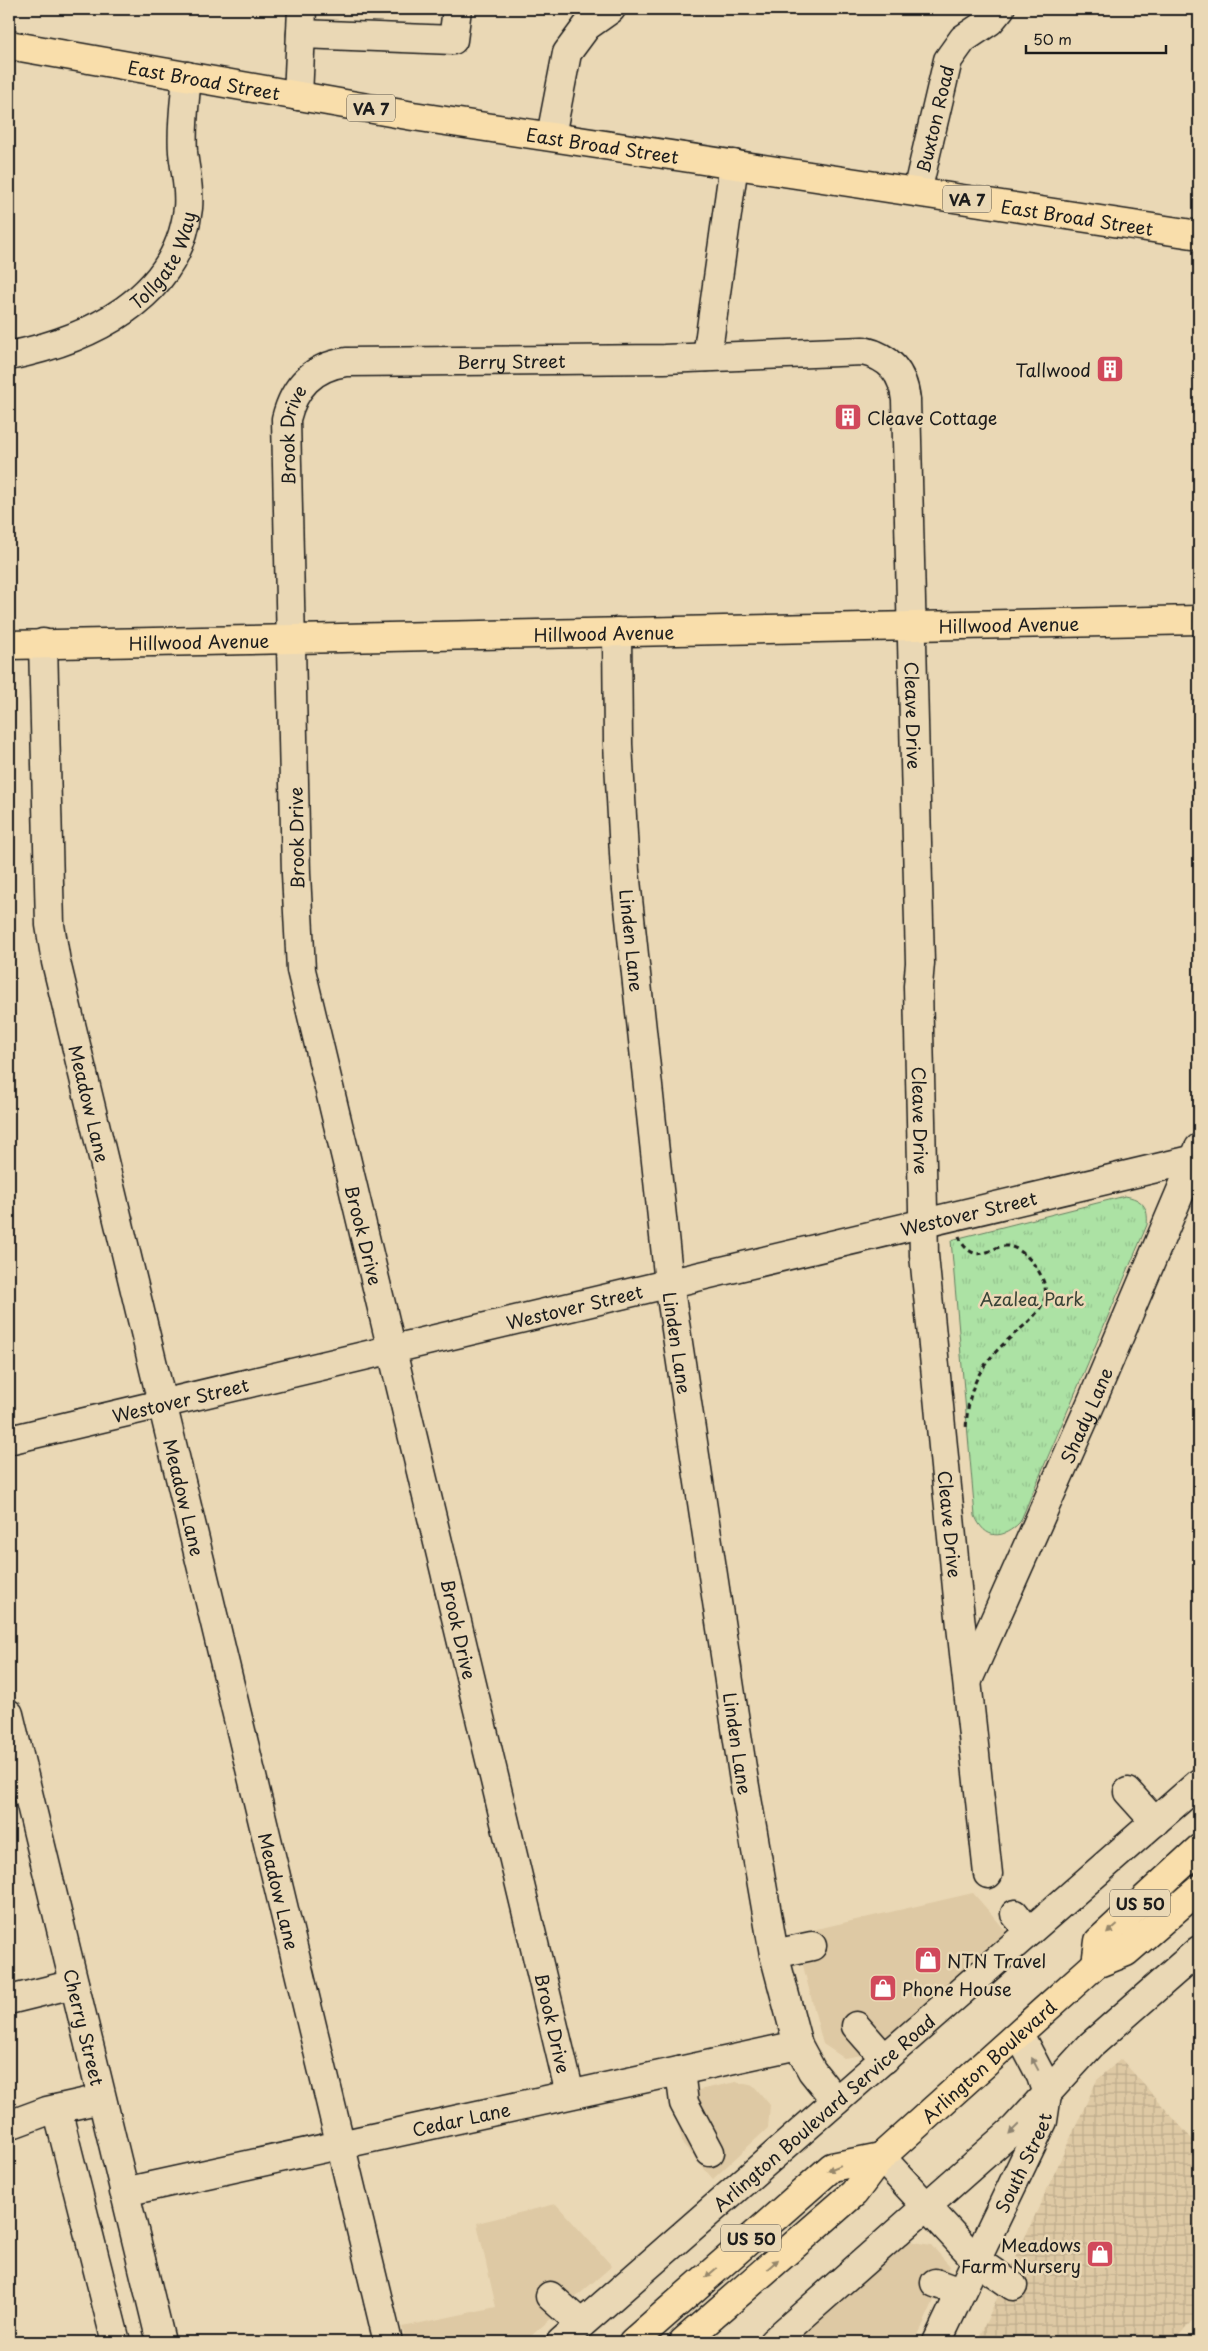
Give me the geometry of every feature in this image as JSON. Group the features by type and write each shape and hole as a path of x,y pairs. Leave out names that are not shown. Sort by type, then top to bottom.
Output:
{"main road":[{"name":"East Broad Street","path":"9,45 298,96 1199,235"},
{"name":"Hillwood Avenue","path":"9,645 1199,620"},
{"name":"US 50","path":"1096,1964 1099,1941 1199,1849"},
{"name":"Arlington Boulevard","path":"684,2342 854,2193 881,2157 1096,1964 1126,1952 1199,1889"},
{"name":"US 50","path":"633,2342 832,2167 881,2157"}],"street":[{"path":"298,96 302,22 454,40 457,9"},
{"path":"551,136 567,53 587,26 612,9"},
{"name":"Buxton Road","path":"918,192 948,60 963,39 990,21 1000,9"},
{"name":"Tollgate Way","path":"9,356 46,348 77,337 106,322 129,307 154,285 166,270 184,231 188,208 188,184 183,152 187,76"},
{"path":"707,357 734,164"},
{"name":"Berry Street","path":"318,371 332,364 346,362 707,357 864,351 877,354 894,367"},
{"name":"Cleave Drive","path":"894,367 904,386 906,400 910,626 920,963 918,986 923,1223 927,1285 957,1588 988,1874"},
{"name":"Brook Drive","path":"318,371 298,388 290,403 286,419 296,874 301,970 570,2094"},
{"name":"Linden Lane","path":"617,632 618,744 625,872 669,1283 744,1781 774,1954 798,2045 803,2077 836,2101"},
{"name":"Meadow Lane","path":"43,643 50,924 58,971 164,1403 388,2342"},
{"name":"Westover Street","path":"9,1440 954,1216 1198,1155"},
{"name":"Shady Lane","path":"968,1680 1096,1392 1198,1155"},
{"name":"Cherry Street","path":"9,1714 161,2342"},
{"name":"Arlington Boulevard Service Road","path":"560,2342 581,2324 602,2295 885,2059 1022,1923 1155,1822 1199,1784"},
{"path":"1128,1792 1155,1822"},
{"path":"774,1954 812,1946"},
{"path":"786,2339 928,2206 1015,2128 1092,2045 1199,1950"},
{"path":"9,2000 74,1984"},
{"path":"856,2026 885,2059"},
{"name":"South Street","path":"936,2342 977,2261 1043,2120 1047,2094 1041,2076 1019,2034"},
{"name":"Cedar Lane","path":"124,2192 798,2045"},
{"path":"680,2071 684,2103 710,2152"},
{"path":"9,2125 57,2109 101,2099"},
{"path":"57,2109 116,2342"},
{"path":"881,2157 977,2261 1013,2286"},
{"path":"935,2283 960,2292"},
{"path":"550,2296 581,2324"}],"path":[{"path":"954,1216 960,1240 967,1250 975,1254 1007,1246 1024,1251 1037,1269 1044,1286 1045,1299 1035,1316 984,1365 971,1390 966,1436"}],"shaded area":[{"path":"973,1893 1007,1932 869,2054 844,2058 823,2044 795,1934"},
{"path":"1121,2059 1199,2147 1199,2315 1172,2342 977,2342 1097,2080"},
{"path":"736,2082 754,2086 770,2105 768,2128 713,2179 683,2144 671,2096"},
{"path":"556,2204 612,2266 524,2342 405,2342 402,2327 496,2307 477,2223"},
{"path":"904,2240 931,2245 950,2266 915,2342 786,2342"}],"green space":[{"name":"Azalea Park","path":"1125,1196 1136,1199 1143,1205 1147,1213 1147,1225 1020,1522 1007,1532 995,1535 989,1533 979,1524 975,1516 951,1240"}],"place":[{"name":"Tallwood","path":"1110,369"},
{"name":"Cleave Cottage","path":"848,417"},
{"name":"NTN Travel","path":"928,1960"},
{"name":"Phone House","path":"883,1988"},
{"name":"Meadows Farm Nursery","path":"1100,2254"}]}
